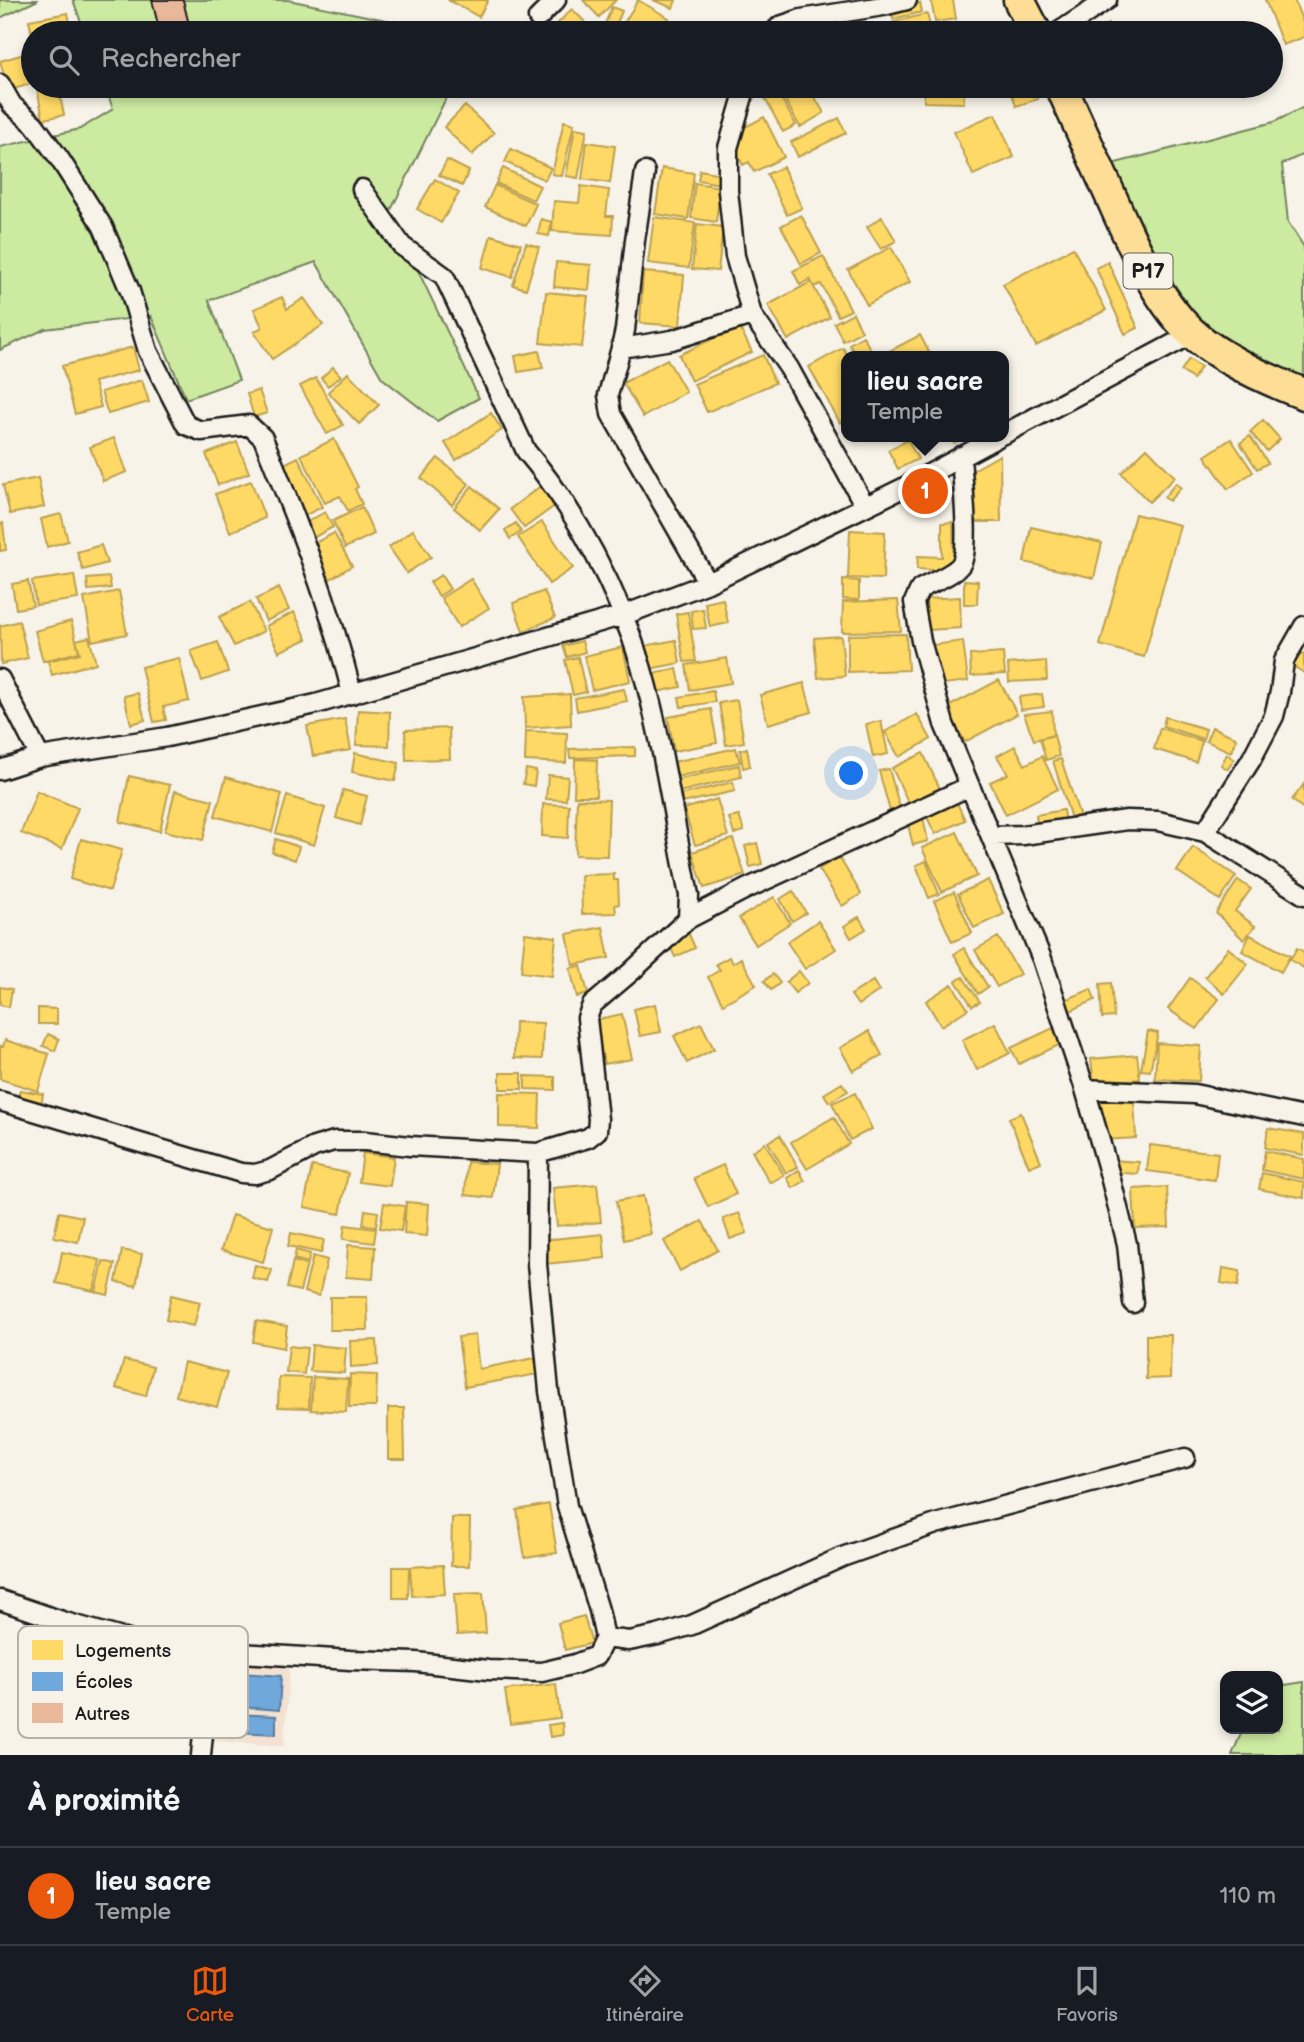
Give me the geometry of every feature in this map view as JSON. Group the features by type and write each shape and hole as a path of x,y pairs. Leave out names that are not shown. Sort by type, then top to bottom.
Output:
{"main road":[{"path":"1019,0 1030,21"},
{"name":"P17","path":"1066,98 1127,233 1151,278 1192,334 1229,359 1304,394"}],"street":[{"path":"538,18 556,0"},
{"path":"794,21 907,0"},
{"path":"1075,21 1107,0"},
{"path":"0,84 12,105 34,124 59,158 103,227 130,291 148,351 186,425 201,431 249,425 263,438 306,548 341,650 352,694"},
{"path":"743,98 728,148 728,191 735,256 752,315 789,368 865,506"},
{"path":"645,172 625,330 608,395 611,414 708,583"},
{"path":"362,189 402,246 444,276 526,452 578,523 624,615 641,667 659,744 689,895 688,919"},
{"path":"621,348 672,340 752,315"},
{"path":"1009,430 1192,334"},
{"path":"0,770 40,757 167,737 316,704 624,615 708,583 988,442"},
{"path":"961,456 965,547 961,565 920,589 914,602 921,641 944,724 1042,959 1085,1089 1111,1176 1127,1244 1133,1303"},
{"path":"1205,832 1251,760 1275,716 1284,661 1304,626"},
{"path":"0,679 40,757"},
{"path":"0,1101 241,1173 254,1174 270,1170 314,1147 334,1141 538,1153 588,1138 597,1131 598,1119 587,1018 592,1005 688,919 746,889 970,786"},
{"path":"992,836 1023,835 1127,820 1158,821 1205,832 1304,895"},
{"path":"1085,1089 1194,1094 1304,1117"},
{"path":"248,1654 350,1661 416,1662 488,1670 542,1672 596,1656 605,1638 599,1609 567,1506 549,1391 537,1264 538,1153"},
{"path":"605,1638 629,1641 692,1625 842,1557 936,1524 1185,1458"},
{"path":"0,1600 79,1626"}],"shaded area":[{"path":"248,1660 290,1664 284,1746 202,1740 248,1738"}],"green space":[{"path":"0,0 38,0 0,18"},
{"path":"73,0 288,0 391,21 81,21"},
{"path":"109,98 446,98 390,212 479,398 437,421 382,378 316,262 209,300 239,380 186,399 151,316 45,329 0,350 0,147 80,129 113,109"},
{"path":"1304,107 1304,154 1282,164 1288,222 1304,247 1304,378 1237,346 1202,322 1164,270 1112,164 1274,122"},
{"path":"1304,1682 1304,1755 1232,1755 1241,1734 1283,1734 1283,1685"}],"building: Logements":[{"path":"448,0 488,0 479,17"},
{"path":"583,0 616,0 599,17"},
{"path":"638,0 669,18 667,21 625,21"},
{"path":"653,0 676,0 673,8"},
{"path":"931,0 953,0 956,19 935,21"},
{"path":"1265,0 1294,0 1304,25 1304,37 1283,45 1283,21 1273,21"},
{"path":"920,3 922,12 893,19 891,10"},
{"path":"612,7 622,11 618,21 606,21"},
{"path":"572,9 584,21 560,21"},
{"path":"68,13 70,21 29,21"},
{"path":"927,14 929,21 897,21"},
{"path":"21,55 21,87 8,91 0,61"},
{"path":"39,98 60,98 64,115 43,119"},
{"path":"765,98 781,98 796,125 783,132"},
{"path":"784,98 815,98 824,113 800,127"},
{"path":"924,98 964,98 964,103 924,102"},
{"path":"1013,98 1038,99 1016,106"},
{"path":"465,106 494,133 472,155 444,127"},
{"path":"995,114 1014,157 973,175 954,132"},
{"path":"764,117 784,157 754,172 749,162 743,165 731,143 734,133"},
{"path":"839,118 846,133 798,157 791,142"},
{"path":"564,121 574,124 562,176 552,174"},
{"path":"575,128 587,130 578,178 566,176"},
{"path":"587,142 615,146 610,183 582,179"},
{"path":"511,149 551,168 545,180 505,162"},
{"path":"447,160 469,171 462,186 439,175"},
{"path":"783,167 802,208 787,215 767,174"},
{"path":"503,168 540,186 533,200 496,183"},
{"path":"662,168 694,173 688,219 655,214"},
{"path":"700,170 721,174 720,184 698,180"},
{"path":"435,179 459,193 441,223 417,209"},
{"path":"695,183 720,187 716,222 691,218"},
{"path":"495,185 536,204 526,226 485,207"},
{"path":"581,186 609,190 606,216 613,216 612,235 552,231 554,201 579,203"},
{"path":"801,215 821,253 801,264 781,226"},
{"path":"654,217 695,223 689,268 648,263"},
{"path":"882,217 896,241 881,249 867,227"},
{"path":"541,219 552,222 549,236 538,234"},
{"path":"697,224 723,227 718,271 692,269"},
{"path":"491,235 521,244 512,277 482,268"},
{"path":"526,243 539,247 526,289 513,285"},
{"path":"891,247 910,282 867,305 848,270"},
{"path":"1073,248 1106,310 1036,346 1003,284"},
{"path":"823,256 851,310 838,316 821,284 814,287 810,279 800,285 793,271"},
{"path":"556,262 591,265 589,290 554,287"},
{"path":"1108,262 1138,328 1125,334 1096,268"},
{"path":"643,272 684,275 680,326 640,323"},
{"path":"811,282 830,317 788,340 768,305"},
{"path":"546,292 588,296 582,347 540,343"},
{"path":"282,297 287,309 304,298 323,325 272,359 254,332 262,327 254,309"},
{"path":"853,313 862,331 843,341 834,323"},
{"path":"739,326 752,352 691,381 679,355"},
{"path":"920,335 928,351 890,351"},
{"path":"863,336 871,351 853,351 849,344"},
{"path":"133,347 139,370 94,382 101,407 75,414 62,366"},
{"path":"843,348 845,351 841,351 841,422 840,423 809,367"},
{"path":"539,351 543,368 518,372 515,356"},
{"path":"763,355 775,383 707,412 694,384"},
{"path":"667,359 686,392 643,417 623,383"},
{"path":"1189,359 1201,367 1193,379 1181,371"},
{"path":"333,367 341,376 328,386 321,378"},
{"path":"348,373 379,405 359,424 328,392"},
{"path":"316,378 343,425 327,434 300,386"},
{"path":"142,380 149,402 108,414 101,392"},
{"path":"259,390 267,413 254,417 247,394"},
{"path":"491,413 502,430 456,460 445,443"},
{"path":"1263,420 1280,439 1267,451 1250,432"},
{"path":"1250,436 1268,463 1257,469 1240,443"},
{"path":"114,438 127,472 103,481 90,447"},
{"path":"334,439 358,487 355,489 362,504 348,511 340,496 325,503 301,455"},
{"path":"1231,439 1253,472 1228,489 1205,456"},
{"path":"237,442 249,473 218,485 206,454"},
{"path":"909,442 918,459 898,469 888,450"},
{"path":"1147,448 1175,477 1149,502 1121,473"},
{"path":"1000,455 1001,522 971,522 970,472"},
{"path":"298,457 322,507 306,515 282,465"},
{"path":"438,458 469,484 452,505 421,478"},
{"path":"38,478 44,507 10,514 3,485"},
{"path":"251,481 265,518 230,532 215,494"},
{"path":"1176,483 1181,488 1169,501 1164,497"},
{"path":"542,485 556,505 524,528 510,509"},
{"path":"472,486 499,509 480,530 454,508"},
{"path":"362,507 374,534 345,548 333,521"},
{"path":"325,512 333,527 309,540 302,525"},
{"path":"61,514 68,541 47,547 41,519"},
{"path":"1135,514 1180,525 1144,657 1100,645"},
{"path":"542,522 573,568 549,584 518,537"},
{"path":"953,522 954,561 949,561 948,571 917,569 918,556 942,557 942,523"},
{"path":"3,523 6,550 0,551 0,524"},
{"path":"516,523 521,532 510,539 505,530"},
{"path":"1031,527 1102,543 1094,578 1024,562"},
{"path":"413,530 431,557 407,573 389,547"},
{"path":"850,530 885,532 883,579 848,578"},
{"path":"334,533 352,566 330,579 311,545"},
{"path":"101,545 107,563 83,570 77,552"},
{"path":"74,575 78,599 36,605 32,581"},
{"path":"441,575 450,589 439,596 430,582"},
{"path":"109,577 111,588 88,590 87,579"},
{"path":"471,579 489,608 459,627 441,598"},
{"path":"843,580 859,581 859,600 843,599"},
{"path":"964,580 978,581 977,604 964,604"},
{"path":"28,581 33,606 16,609 12,584"},
{"path":"279,588 289,610 266,621 256,599"},
{"path":"119,591 127,634 92,641 84,598"},
{"path":"544,591 555,618 523,631 513,603"},
{"path":"960,597 961,628 928,630 926,599"},
{"path":"723,599 728,623 710,627 705,603"},
{"path":"898,600 901,631 842,632 843,602"},
{"path":"250,602 264,631 234,646 219,617"},
{"path":"703,609 706,628 693,629 691,611"},
{"path":"294,612 307,639 279,652 266,626"},
{"path":"688,612 696,661 684,662 676,614"},
{"path":"19,621 28,658 1,664 0,626"},
{"path":"71,621 79,652 43,661 35,631"},
{"path":"906,634 908,670 848,672 848,635"},
{"path":"841,636 845,676 818,678 814,638"},
{"path":"89,637 96,663 52,675 48,661 80,653 76,640"},
{"path":"676,640 680,663 649,669 644,646"},
{"path":"582,641 585,652 567,657 563,646"},
{"path":"963,641 968,681 937,685 932,645"},
{"path":"218,642 228,672 202,681 191,651"},
{"path":"623,647 630,681 592,690 584,656"},
{"path":"1298,650 1304,654 1304,673 1290,664"},
{"path":"1003,653 1005,674 971,676 970,655"},
{"path":"578,657 586,692 573,695 565,660"},
{"path":"179,658 189,701 163,707 166,720 154,722 141,667"},
{"path":"727,658 731,683 690,690 686,665"},
{"path":"1046,661 1047,680 1009,682 1008,664"},
{"path":"677,669 681,687 651,693 647,675"},
{"path":"999,680 1017,714 965,742 946,708"},
{"path":"804,683 812,712 768,724 760,695"},
{"path":"624,689 627,701 577,711 575,698"},
{"path":"713,691 715,702 681,707 679,697"},
{"path":"138,693 145,720 131,724 124,696"},
{"path":"570,694 571,725 525,728 524,697"},
{"path":"1042,694 1044,707 1021,710 1019,697"},
{"path":"737,700 744,742 726,745 719,703"},
{"path":"711,709 717,743 674,751 668,717"},
{"path":"358,710 390,712 389,746 356,745"},
{"path":"1052,711 1053,735 1034,740 1024,714"},
{"path":"917,714 931,739 899,757 885,732"},
{"path":"1165,717 1206,729 1203,739 1163,726"},
{"path":"345,719 351,750 313,756 307,726"},
{"path":"881,721 888,754 873,757 866,724"},
{"path":"1212,727 1237,738 1231,752 1206,741"},
{"path":"449,728 450,759 406,760 405,730"},
{"path":"1160,728 1202,741 1196,762 1154,749"},
{"path":"526,731 567,733 566,763 525,761"},
{"path":"1054,735 1059,756 1046,760 1040,739"},
{"path":"1015,746 1025,765 1042,756 1058,789 1006,815 990,782 1008,774 997,756"},
{"path":"635,747 635,756 570,758 569,749"},
{"path":"736,748 740,762 672,778 669,763"},
{"path":"747,748 750,766 743,768 740,750"},
{"path":"355,753 399,763 395,781 352,772"},
{"path":"923,753 940,789 909,804 892,768"},
{"path":"1227,754 1234,759 1228,769 1221,765"},
{"path":"575,759 597,760 596,796 574,796"},
{"path":"1061,759 1082,823 1073,825 1053,761"},
{"path":"739,765 741,777 675,793 672,781"},
{"path":"526,769 536,771 534,786 523,784"},
{"path":"889,769 901,812 891,815 879,771"},
{"path":"548,775 568,777 566,800 546,799"},
{"path":"129,776 170,785 160,831 120,822"},
{"path":"226,777 282,794 272,832 215,816"},
{"path":"733,782 735,791 678,804 676,796"},
{"path":"1304,784 1304,809 1292,800"},
{"path":"343,790 367,796 360,825 336,818"},
{"path":"37,791 78,808 62,849 21,833"},
{"path":"175,791 213,800 203,840 165,831"},
{"path":"287,796 325,808 314,845 276,833"},
{"path":"577,799 609,800 607,856 575,855"},
{"path":"717,799 728,836 695,845 684,809"},
{"path":"957,803 965,820 935,834 927,817"},
{"path":"543,804 569,805 568,838 542,836"},
{"path":"1063,810 1065,823 1038,829 1036,815"},
{"path":"922,813 928,841 913,845 906,817"},
{"path":"739,816 744,831 734,834 729,818"},
{"path":"957,832 977,876 942,892 922,848"},
{"path":"81,839 122,850 110,891 70,879"},
{"path":"276,839 299,847 295,860 272,852"},
{"path":"733,839 745,875 704,888 692,852"},
{"path":"757,843 762,864 750,867 745,846"},
{"path":"1193,847 1236,876 1220,900 1177,871"},
{"path":"839,857 861,894 842,906 819,869"},
{"path":"926,861 939,894 929,898 916,865"},
{"path":"614,874 614,880 618,880 619,904 615,905 616,913 582,914 581,875"},
{"path":"988,880 1004,914 974,928 958,894"},
{"path":"1238,880 1251,889 1235,911 1255,926 1244,940 1216,913"},
{"path":"793,891 806,913 792,921 780,899"},
{"path":"954,892 972,933 952,942 934,901"},
{"path":"774,897 790,923 756,945 739,918"},
{"path":"859,917 866,929 851,938 844,926"},
{"path":"818,921 836,949 805,969 787,942"},
{"path":"603,927 609,958 573,965 567,934"},
{"path":"688,932 695,948 675,957 668,942"},
{"path":"525,933 556,937 552,976 521,972"},
{"path":"1250,935 1290,956 1281,972 1242,951"},
{"path":"998,937 1020,974 997,987 975,950"},
{"path":"964,948 988,987 978,994 954,954"},
{"path":"1228,948 1248,964 1224,994 1205,977"},
{"path":"1297,948 1304,952 1304,968 1290,960"},
{"path":"729,957 733,963 741,958 756,985 723,1004 708,977 720,970 716,964"},
{"path":"581,966 588,994 577,997 570,968"},
{"path":"799,971 808,983 795,993 786,982"},
{"path":"773,974 780,983 771,990 764,981"},
{"path":"963,977 980,1002 972,1006 956,981"},
{"path":"1190,978 1219,999 1197,1029 1168,1009"},
{"path":"873,981 879,991 858,1005 851,995"},
{"path":"1111,983 1114,1017 1102,1018 1100,984"},
{"path":"952,984 968,1009 941,1026 926,1001"},
{"path":"0,987 12,989 9,1007 0,1005"},
{"path":"1091,989 1095,1000 1068,1012 1063,1001"},
{"path":"655,1004 661,1032 640,1036 634,1009"},
{"path":"38,1008 57,1009 57,1024 38,1024"},
{"path":"622,1014 632,1059 604,1064 595,1020"},
{"path":"515,1022 543,1023 542,1059 514,1058"},
{"path":"701,1023 714,1049 687,1063 674,1036"},
{"path":"995,1023 1010,1053 977,1070 962,1040"},
{"path":"1053,1028 1061,1044 1019,1064 1011,1048"},
{"path":"869,1031 882,1055 853,1071 840,1048"},
{"path":"1148,1031 1158,1033 1150,1071 1141,1070"},
{"path":"48,1034 59,1039 55,1051 43,1046"},
{"path":"5,1040 49,1054 38,1091 0,1079 0,1046 3,1047"},
{"path":"1157,1043 1201,1046 1199,1081 1155,1079"},
{"path":"1137,1055 1140,1079 1094,1084 1091,1059"},
{"path":"500,1073 522,1073 522,1089 500,1089"},
{"path":"525,1076 555,1077 555,1090 525,1089"},
{"path":"842,1083 848,1091 829,1102 824,1094"},
{"path":"20,1090 43,1094 41,1106 17,1101"},
{"path":"499,1093 540,1094 539,1128 499,1127"},
{"path":"855,1093 872,1129 850,1140 832,1103"},
{"path":"1134,1099 1136,1138 1103,1140 1101,1101"},
{"path":"1021,1113 1041,1162 1029,1167 1009,1118"},
{"path":"834,1117 849,1144 807,1169 791,1142"},
{"path":"1268,1128 1304,1134 1304,1155 1265,1148"},
{"path":"780,1135 798,1167 786,1173 768,1142"},
{"path":"765,1143 784,1175 770,1183 752,1151"},
{"path":"1150,1145 1218,1153 1215,1180 1147,1171"},
{"path":"1265,1151 1304,1159 1304,1179 1262,1170"},
{"path":"363,1153 394,1157 390,1186 359,1182"},
{"path":"1112,1160 1139,1162 1138,1174 1111,1172"},
{"path":"467,1162 497,1164 493,1198 465,1195"},
{"path":"723,1165 736,1194 708,1207 694,1178"},
{"path":"312,1166 348,1173 340,1214 304,1207"},
{"path":"799,1170 805,1181 793,1188 787,1178"},
{"path":"1262,1173 1304,1182 1304,1198 1259,1189"},
{"path":"597,1184 601,1222 557,1226 553,1188"},
{"path":"1167,1187 1169,1227 1135,1228 1133,1189"},
{"path":"643,1196 651,1234 624,1240 616,1201"},
{"path":"406,1202 429,1204 427,1236 404,1234"},
{"path":"384,1203 405,1206 401,1231 380,1228"},
{"path":"365,1210 378,1212 376,1227 363,1225"},
{"path":"59,1212 83,1217 78,1242 54,1237"},
{"path":"739,1213 747,1233 730,1239 723,1219"},
{"path":"232,1215 273,1227 263,1262 221,1250"},
{"path":"702,1221 718,1250 680,1271 664,1241"},
{"path":"345,1225 376,1229 374,1243 343,1239"},
{"path":"291,1233 324,1240 321,1253 288,1246"},
{"path":"603,1234 605,1258 545,1264 542,1240"},
{"path":"348,1245 375,1247 373,1279 346,1277"},
{"path":"122,1250 142,1254 136,1286 116,1282"},
{"path":"296,1250 310,1254 308,1263 294,1259"},
{"path":"62,1252 100,1260 94,1291 56,1283"},
{"path":"313,1256 327,1260 319,1296 304,1292"},
{"path":"103,1261 115,1264 108,1295 96,1292"},
{"path":"293,1261 307,1265 300,1291 287,1288"},
{"path":"255,1265 272,1270 268,1282 252,1278"},
{"path":"1223,1268 1240,1271 1238,1286 1221,1283"},
{"path":"171,1295 200,1302 194,1326 166,1320"},
{"path":"330,1297 367,1297 368,1330 330,1330"},
{"path":"256,1321 287,1326 284,1348 253,1342"},
{"path":"475,1335 479,1369 535,1358 538,1374 465,1387 458,1337"},
{"path":"1146,1335 1171,1335 1170,1378 1146,1379"},
{"path":"377,1340 378,1365 351,1367 350,1341"},
{"path":"312,1345 346,1348 344,1373 310,1371"},
{"path":"289,1346 307,1348 304,1374 286,1372"},
{"path":"124,1360 153,1367 146,1396 116,1388"},
{"path":"184,1362 227,1373 217,1407 176,1396"},
{"path":"350,1374 377,1375 376,1407 349,1407"},
{"path":"279,1377 310,1378 309,1408 278,1407"},
{"path":"313,1377 348,1379 346,1412 311,1410"},
{"path":"388,1408 404,1408 405,1459 388,1459"},
{"path":"549,1504 557,1553 525,1558 517,1510"},
{"path":"452,1518 470,1518 469,1566 451,1566"},
{"path":"443,1565 445,1594 412,1596 410,1567"},
{"path":"393,1567 409,1567 408,1598 393,1598"},
{"path":"483,1593 486,1633 457,1635 454,1594"},
{"path":"584,1616 592,1643 565,1650 558,1623"},
{"path":"556,1684 560,1718 510,1724 505,1690"},
{"path":"562,1723 563,1735 550,1737 548,1725"}],"building: Écoles":[{"path":"248,1673 281,1676 279,1710 248,1708"},
{"path":"248,1715 276,1716 276,1734 248,1733"}],"building: Autres":[{"path":"152,0 183,0 188,21 157,21"}],"place":[{"name":"lieu sacre","path":"925,491"}]}
